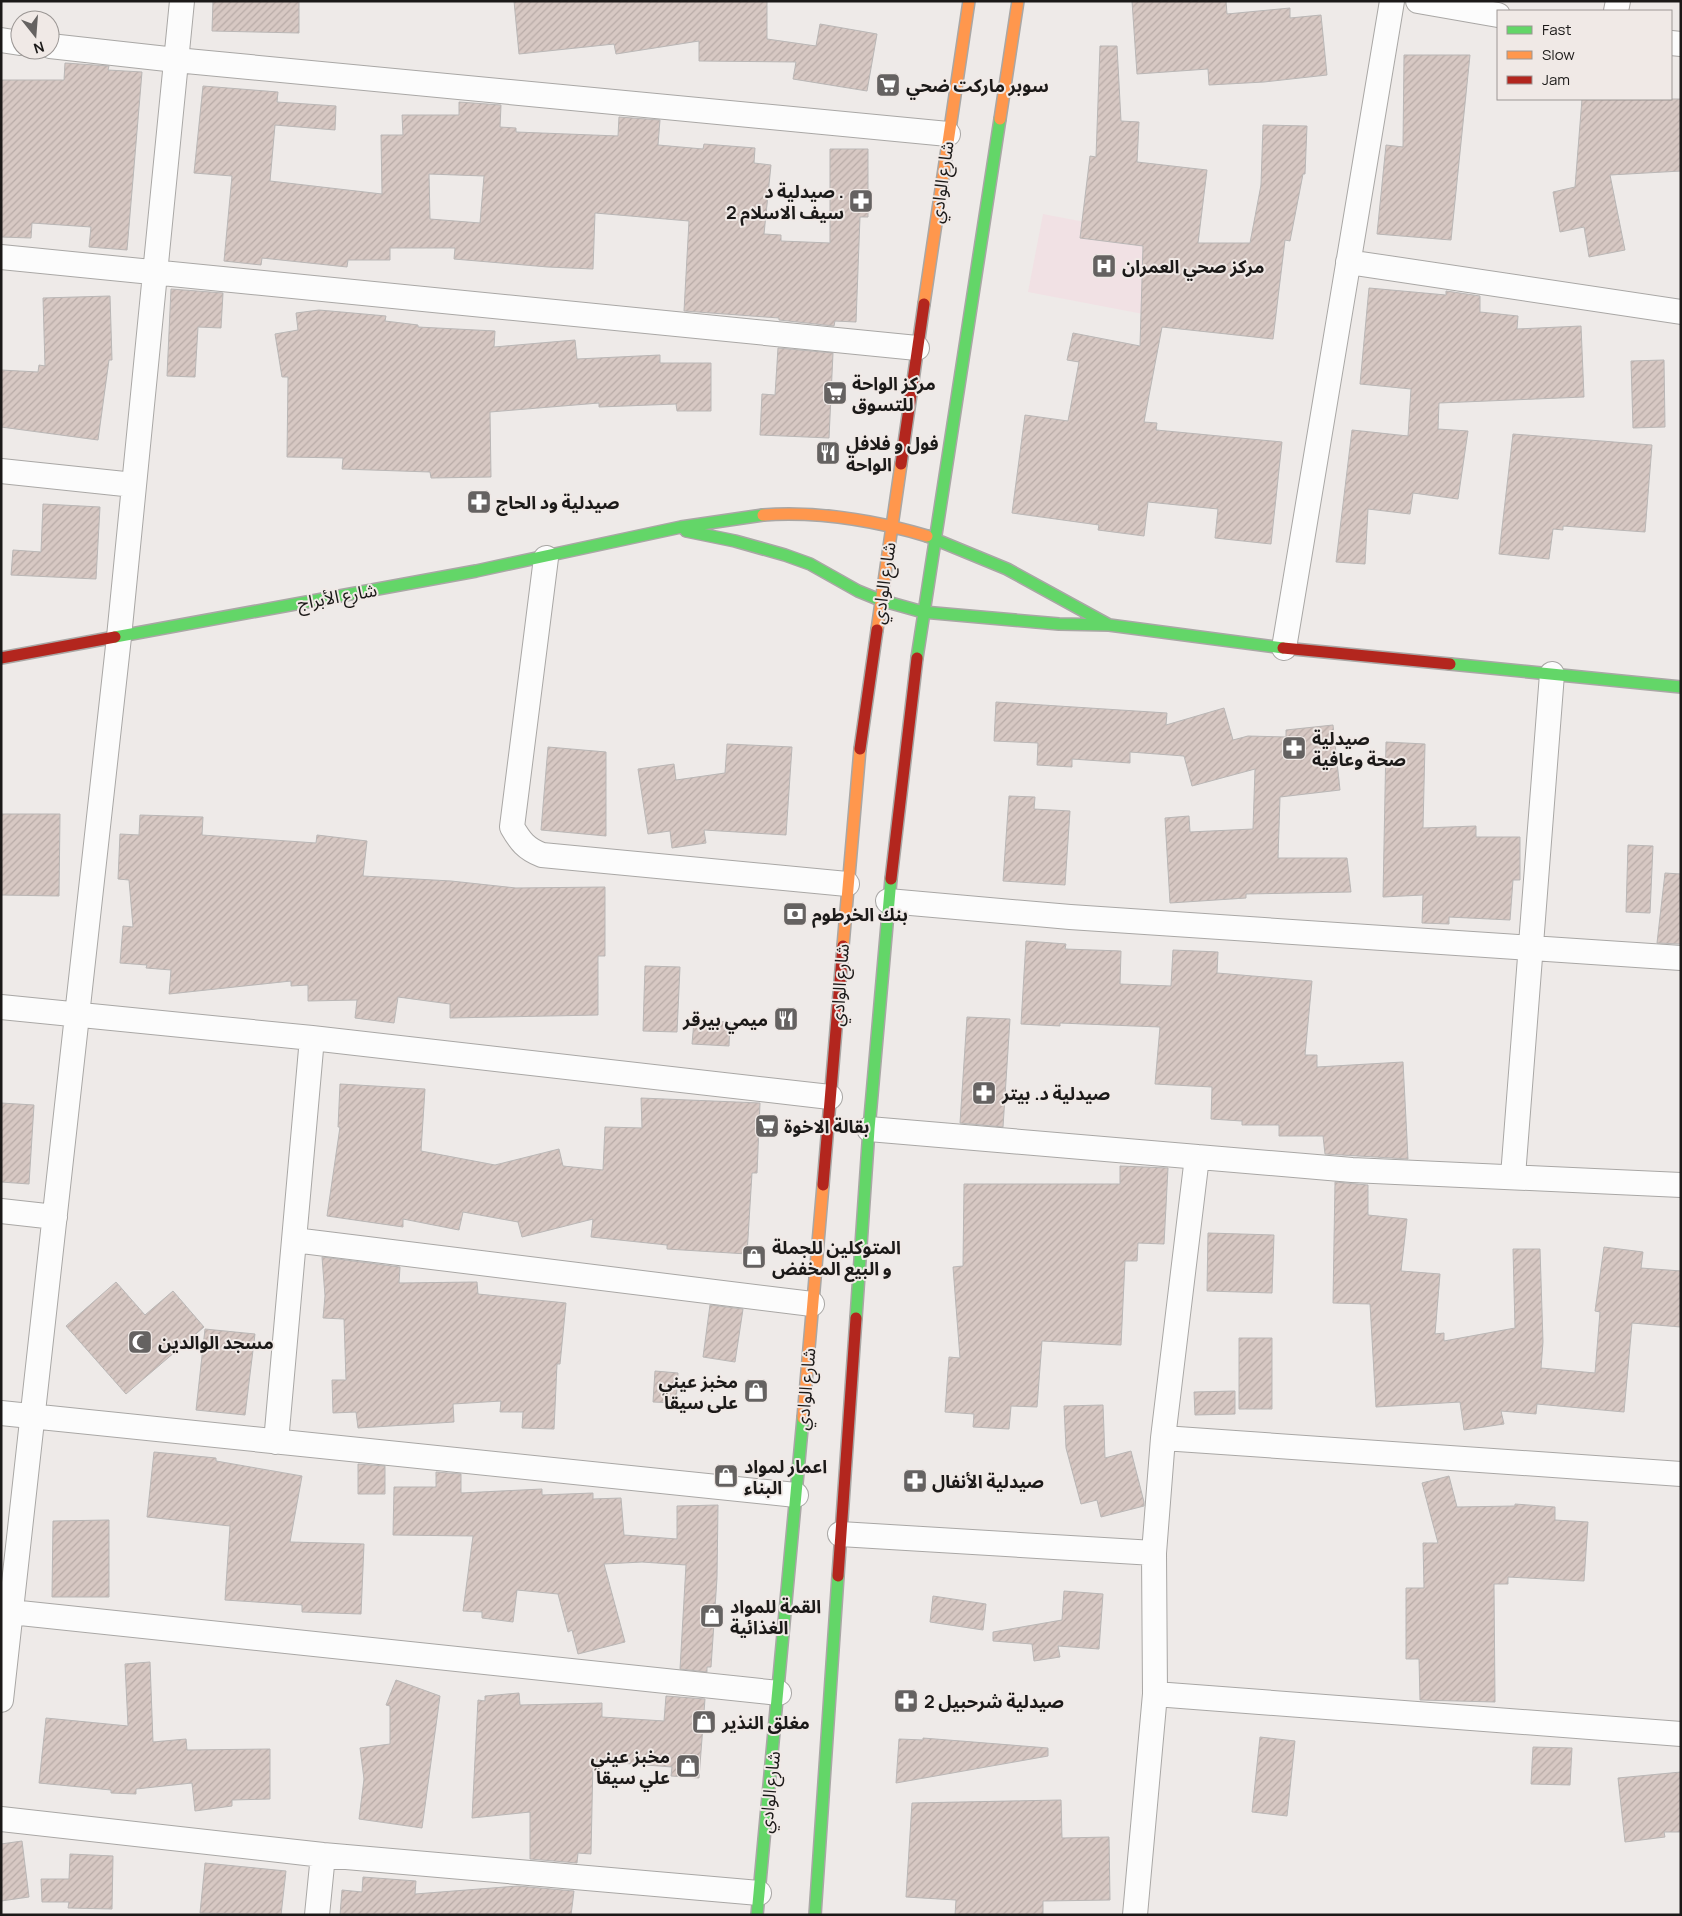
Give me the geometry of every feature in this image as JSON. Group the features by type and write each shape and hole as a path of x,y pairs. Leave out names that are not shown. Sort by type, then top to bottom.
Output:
{"main road":[{"name":"شارع الوادي","path":"758,1904 779,1693 861,736 916,348 969,1"},
{"path":"814,1915 869,1130 888,901 923,612 1018,1"},
{"name":"شارع الأبراج","path":"1,658 546,558 672,528 738,516 789,513 822,514 891,527 935,540 1037,584 1109,625"},
{"path":"672,528 735,541 785,555 810,564 858,591 880,600 923,612 1059,624 1109,625 1284,648 1681,687"}],"street":[{"path":"1,1700 6,1612 33,1416 119,637 182,1"},
{"path":"1284,648 1392,1"},
{"path":"1418,1 1497,15"},
{"path":"60,47 176,60 948,134"},
{"path":"1,257 916,348"},
{"path":"1348,262 1681,312"},
{"path":"1,471 134,485"},
{"path":"546,558 512,827 529,850 542,855 847,884"},
{"path":"1513,1176 1552,674"},
{"path":"888,901 1070,917 1681,958"},
{"path":"1,1007 312,1038 830,1097"},
{"path":"276,1442 312,1038"},
{"path":"869,1130 1352,1170 1681,1185"},
{"path":"1135,1915 1155,1694 1154,1553 1163,1438 1197,1156"},
{"path":"1,1211 55,1217"},
{"path":"294,1240 812,1304"},
{"path":"1,1413 796,1495"},
{"path":"1163,1438 1681,1474"},
{"path":"840,1534 1154,1553"},
{"path":"6,1612 779,1693"},
{"path":"1155,1694 1681,1734"},
{"path":"1,1819 758,1904"},
{"path":"317,1915 322,1854"}],"shaded area":[{"name":"مركز صحي العمران","path":"1043,214 1179,240 1164,318 1028,292"}],"building":[{"path":"213,1 299,1 299,33 212,31"},
{"path":"514,1 767,1 767,39 816,46 820,24 877,34 867,91 793,79 796,62 699,61 699,41 616,54 614,44 519,54"},
{"path":"1132,1 1226,1 1227,14 1290,8 1290,18 1321,15 1327,75 1264,82 1209,85 1208,69 1137,74"},
{"path":"1100,46 1117,46 1121,121 1139,122 1137,162 1207,170 1198,243 1250,243 1261,185 1263,125 1307,126 1305,174 1303,174 1290,241 1285,240 1273,339 1162,327 1144,422 1157,423 1156,430 1282,442 1271,544 1215,538 1218,509 1148,502 1144,536 1098,530 1099,525 1012,513 1025,415 1068,421 1079,362 1067,360 1073,333 1140,346 1143,246 1080,238 1090,156 1096,157"},
{"path":"1404,55 1470,55 1451,240 1377,234 1386,145 1403,147"},
{"path":"65,63 109,66 108,70 142,72 127,250 89,247 91,227 32,223 31,238 1,237 1,80 64,80"},
{"path":"203,86 278,92 277,102 336,106 335,130 275,125 270,181 382,194 381,135 403,135 402,115 459,115 459,102 501,105 500,127 516,128 516,132 618,136 619,117 660,120 658,145 703,149 704,144 755,148 754,163 771,165 764,234 781,235 781,241 830,243 830,149 868,149 868,217 860,217 856,322 835,321 834,326 779,320 779,318 684,311 689,221 595,213 593,269 454,259 455,248 390,248 390,260 348,260 347,267 262,258 261,265 224,261 232,176 194,173","holes":["429,174 484,176 480,223 430,219"]},
{"path":"1681,99 1681,171 1610,175 1625,250 1589,257 1584,227 1560,232 1553,192 1575,187 1582,100"},
{"path":"1369,288 1446,295 1446,291 1480,296 1480,312 1518,316 1517,329 1581,326 1584,397 1439,403 1438,429 1468,431 1458,499 1413,493 1410,514 1368,509 1365,564 1336,562 1352,430 1408,436 1411,389 1360,384"},
{"path":"171,289 223,293 221,328 198,327 195,377 167,376"},
{"path":"110,296 112,360 109,360 98,440 1,427 1,370 38,372 39,365 45,366 43,298"},
{"path":"319,310 386,316 385,321 418,325 418,327 495,331 494,347 575,340 577,359 660,355 660,363 711,363 711,411 677,411 676,404 599,407 599,403 490,412 491,477 431,478 430,472 342,469 343,458 287,457 288,377 282,377 275,334 298,330 296,313"},
{"path":"778,348 833,353 829,438 760,435 762,394 775,395"},
{"path":"1664,360 1665,427 1633,428 1631,361"},
{"path":"1513,434 1652,445 1645,532 1563,526 1563,530 1553,529 1549,559 1499,554"},
{"path":"43,504 100,507 96,579 11,575 13,550 41,552"},
{"path":"996,702 1167,713 1166,725 1224,708 1233,740 1248,736 1286,737 1286,730 1333,725 1340,790 1280,797 1278,858 1347,858 1351,892 1246,894 1246,898 1170,903 1165,818 1189,816 1190,832 1253,829 1255,769 1192,786 1184,756 1130,752 1130,763 1072,759 1072,767 1037,765 1038,743 994,741"},
{"path":"1386,742 1425,744 1423,828 1476,826 1476,837 1520,837 1520,880 1513,880 1510,920 1449,917 1449,924 1422,923 1423,895 1383,897"},
{"path":"727,744 792,747 786,835 704,830 706,843 672,848 670,831 648,834 638,769 674,764 676,780 725,773"},
{"path":"548,747 606,752 606,836 541,830"},
{"path":"1009,796 1035,797 1034,809 1070,811 1065,885 1003,881"},
{"path":"1,814 60,814 59,896 1,895"},
{"path":"140,815 203,817 202,835 316,843 317,835 367,841 363,876 451,881 516,888 605,887 605,956 598,956 598,1015 450,1018 450,1004 398,997 394,1023 355,1018 357,1000 308,1001 308,985 291,986 291,981 169,994 171,970 146,968 147,965 120,963 123,926 133,927 129,880 118,879 120,834 139,835"},
{"path":"1628,845 1653,846 1650,913 1626,912"},
{"path":"1665,873 1681,874 1681,944 1657,943"},
{"path":"1026,941 1066,944 1065,949 1121,951 1120,984 1171,986 1173,950 1218,952 1217,973 1312,981 1305,1055 1317,1055 1317,1067 1403,1062 1408,1159 1325,1154 1323,1136 1279,1136 1279,1125 1242,1125 1242,1121 1211,1119 1212,1087 1155,1084 1160,1027 1060,1023 1060,1026 1021,1024"},
{"path":"645,966 680,967 677,1032 643,1031"},
{"path":"967,1017 1010,1019 1003,1127 960,1123"},
{"path":"694,1021 730,1022 729,1046 692,1044"},
{"path":"340,1084 425,1089 421,1151 495,1165 559,1149 563,1166 603,1170 605,1127 642,1128 641,1098 760,1103 757,1173 752,1173 747,1254 667,1249 667,1245 591,1237 593,1219 522,1237 518,1222 463,1212 459,1230 403,1219 403,1227 327,1216 340,1127 338,1127"},
{"path":"1,1103 34,1105 29,1184 1,1182"},
{"path":"1120,1166 1168,1168 1164,1244 1138,1243 1137,1261 1125,1261 1121,1345 1042,1341 1037,1407 1011,1406 1009,1429 973,1427 974,1414 945,1412 949,1357 960,1358 953,1267 963,1266 964,1184 1120,1184"},
{"path":"1335,1182 1368,1185 1368,1215 1407,1219 1401,1271 1440,1274 1435,1334 1444,1333 1444,1341 1515,1328 1513,1249 1540,1249 1543,1342 1541,1368 1595,1373 1600,1312 1595,1311 1604,1247 1643,1252 1641,1268 1681,1271 1681,1327 1632,1323 1624,1412 1537,1404 1536,1414 1501,1411 1504,1424 1464,1430 1460,1402 1376,1407 1370,1304 1333,1303"},
{"path":"1208,1233 1274,1235 1272,1293 1207,1291"},
{"path":"322,1257 400,1267 399,1283 477,1282 478,1294 566,1303 560,1364 557,1364 554,1429 522,1428 523,1412 500,1412 501,1401 453,1404 454,1422 358,1428 356,1412 333,1413 332,1380 346,1380 344,1319 323,1318 325,1296"},
{"path":"116,1282 145,1315 173,1291 204,1327 126,1394 66,1326"},
{"path":"710,1305 743,1309 735,1362 703,1357"},
{"path":"205,1329 255,1334 245,1415 196,1410"},
{"path":"1239,1338 1272,1338 1272,1409 1239,1409"},
{"path":"655,1371 678,1373 676,1403 653,1402"},
{"path":"1235,1391 1235,1414 1195,1415 1194,1392"},
{"path":"1103,1405 1105,1458 1131,1451 1144,1506 1101,1517 1097,1500 1081,1504 1066,1448 1064,1406"},
{"path":"154,1452 216,1458 216,1461 302,1476 290,1542 364,1544 361,1614 302,1612 302,1605 225,1600 230,1526 147,1517"},
{"path":"358,1464 385,1466 385,1494 358,1494"},
{"path":"436,1472 461,1474 461,1493 542,1489 542,1495 593,1493 593,1499 621,1498 624,1535 677,1539 677,1506 718,1505 717,1578 711,1667 707,1667 707,1672 680,1669 686,1565 642,1562 604,1564 625,1642 578,1654 572,1630 568,1632 558,1594 517,1590 513,1622 482,1618 482,1612 463,1611 473,1536 393,1535 394,1487 436,1487"},
{"path":"1449,1476 1457,1507 1515,1506 1515,1504 1555,1507 1555,1520 1588,1522 1584,1581 1508,1577 1508,1584 1494,1584 1495,1702 1420,1700 1419,1659 1406,1659 1406,1588 1424,1588 1423,1543 1438,1543 1422,1483"},
{"path":"109,1520 109,1597 52,1597 53,1521"},
{"path":"1064,1591 1103,1594 1099,1649 1058,1646 1060,1657 1034,1661 1032,1644 993,1641 993,1632 1062,1620"},
{"path":"933,1596 986,1604 983,1630 930,1622"},
{"path":"150,1662 153,1742 186,1739 187,1750 270,1749 270,1799 232,1800 232,1806 195,1811 192,1783 136,1789 136,1794 111,1793 111,1790 39,1783 46,1718 128,1726 125,1664"},
{"path":"396,1680 440,1696 422,1828 359,1819 364,1779 360,1748 390,1744 390,1706 386,1705"},
{"path":"519,1693 520,1705 602,1703 602,1717 664,1721 666,1696 705,1699 699,1778 671,1776 672,1767 593,1761 591,1854 578,1853 577,1863 530,1859 530,1812 472,1818 478,1700 485,1701 485,1696"},
{"path":"1260,1737 1295,1741 1287,1816 1252,1812"},
{"path":"923,1738 1048,1748 1048,1756 896,1783 899,1739 923,1740"},
{"path":"1533,1747 1572,1748 1570,1785 1531,1784"},
{"path":"1681,1772 1681,1832 1664,1832 1665,1837 1625,1842 1618,1778"},
{"path":"1061,1800 1062,1838 1109,1837 1110,1900 1043,1901 1043,1915 955,1915 956,1900 906,1897 912,1803"},
{"path":"22,1841 29,1897 1,1901 1,1844"},
{"path":"70,1854 113,1856 112,1909 68,1908 69,1902 42,1902 41,1879 69,1879"},
{"path":"205,1863 286,1871 281,1915 200,1913"},
{"path":"363,1877 416,1881 415,1894 518,1886 574,1891 571,1915 340,1915 342,1890 362,1892"}],"traffic: fast":[{"path":"917,658 1000,119"},
{"path":"115,637 476,571 681,527 763,515"},
{"path":"686,531 735,541 785,555 810,564 858,591 880,600 923,612 1059,624 1109,625 1283,648"},
{"path":"927,536 1007,569 1109,625"},
{"path":"1450,664 1681,687"},
{"path":"856,1318 869,1129 891,879"},
{"path":"757,1915 803,1418"},
{"path":"815,1915 838,1576"}],"traffic: slow":[{"path":"924,304 969,1"},
{"path":"1000,119 1018,1"},
{"path":"877,630 901,464"},
{"path":"763,515 805,514 846,518 887,525 927,536"},
{"path":"843,946 860,749"},
{"path":"803,1418 823,1185"}],"traffic: jam":[{"path":"901,464 924,304"},
{"path":"860,749 877,630"},
{"path":"1,658 115,637"},
{"path":"1283,648 1450,664"},
{"path":"891,879 917,658"},
{"path":"823,1185 843,946"},
{"path":"838,1576 856,1318"}],"place":[{"name":"سوبر ماركت ضحي","path":"888,85"},
{"name":"صيدلية د . سيف الاسلام 2","path":"861,201"},
{"name":"مركز صحي العمران","path":"1104,266"},
{"name":"مركز الواحة للتسوق","path":"835,393"},
{"name":"فول و فلافل الواحة","path":"828,453"},
{"name":"صيدلية ود الحاج","path":"479,502"},
{"name":"صيدلية صحة وعافية","path":"1294,748"},
{"name":"بنك الخرطوم","path":"795,914"},
{"name":"ميمي بيرقر","path":"786,1019"},
{"name":"صيدلية د. بيتر","path":"984,1093"},
{"name":"بقالة الاخوة","path":"767,1126"},
{"name":"المتوكلين للجملة و البيع المخفض","path":"754,1257"},
{"name":"مسجد الوالدين","path":"140,1342"},
{"name":"مخبز عيني على سيقا","path":"756,1391"},
{"name":"اعمار لمواد البناء","path":"726,1476"},
{"name":"صيدلية الأنفال","path":"915,1481"},
{"name":"القمة للمواد الغذائية","path":"712,1616"},
{"name":"صيدلية شرحبيل 2","path":"906,1701"},
{"name":"مغلق النذير","path":"704,1722"},
{"name":"مخبز عيني علي سيقا","path":"688,1766"}]}
